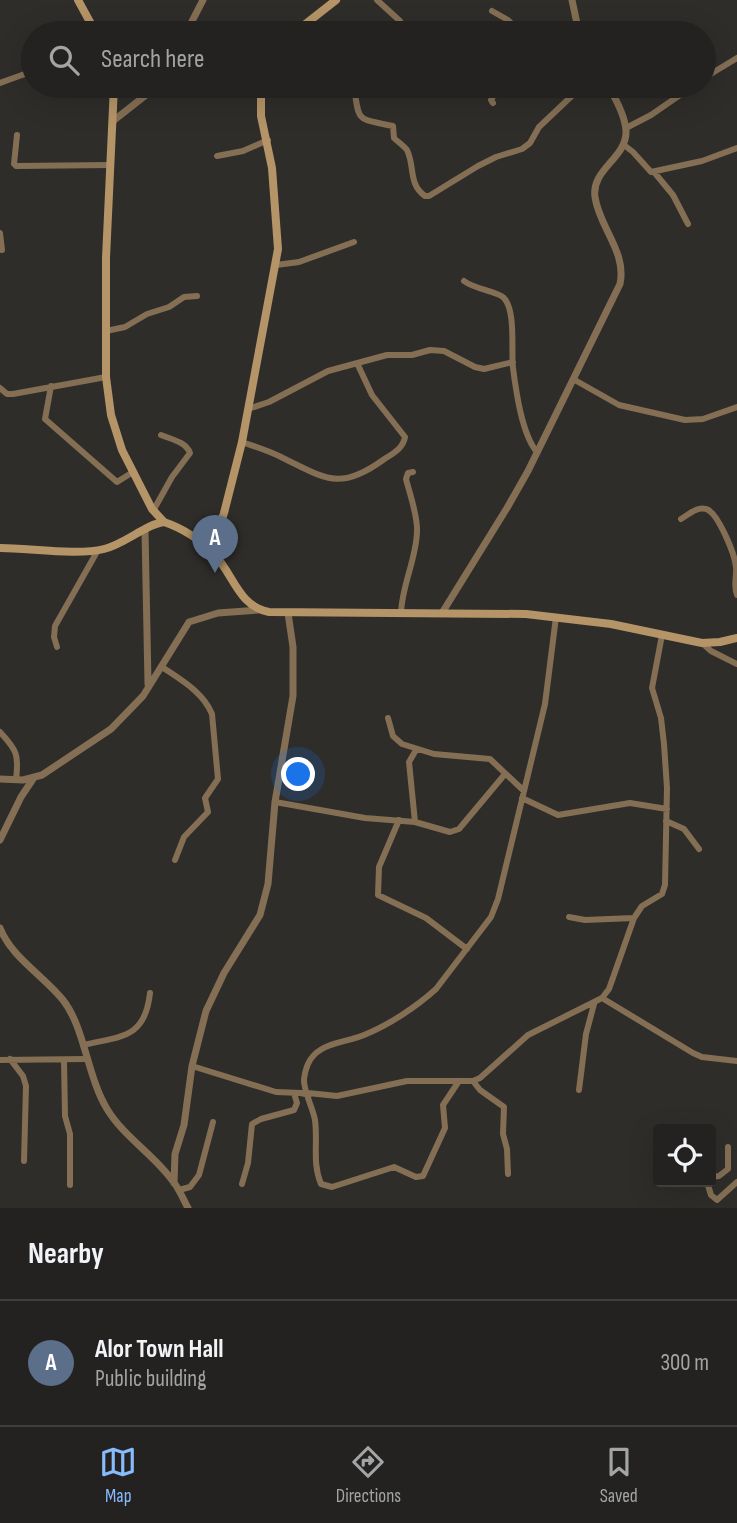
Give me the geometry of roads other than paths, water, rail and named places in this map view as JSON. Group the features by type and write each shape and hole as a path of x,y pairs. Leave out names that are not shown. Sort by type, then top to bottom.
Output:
{"main road":[{"path":"78,0 89,21"},
{"path":"309,21 336,0"},
{"path":"114,98 106,258 106,377 116,435 153,511 164,522 188,533 211,551 243,598 258,610 288,613 442,612 556,617 611,624 702,643 737,638"},
{"path":"211,551 224,513 242,442 276,265 278,234 268,140 261,116 261,98"},
{"path":"145,531 148,518 146,499"},
{"path":"0,548 98,550 116,545 164,522"}],"street":[{"path":"192,21 203,0"},
{"path":"377,0 400,21"},
{"path":"572,0 576,21"},
{"path":"492,11 509,21"},
{"path":"716,71 737,58"},
{"path":"0,83 21,75"},
{"path":"113,121 142,98"},
{"path":"356,98 360,117 366,121 393,126 394,138 406,149 416,187 425,196 496,157 522,149 530,143 539,127 570,98"},
{"path":"492,98 493,103"},
{"path":"442,612 508,508 620,284 621,262 600,216 595,197 595,183 624,145 626,128 613,98"},
{"path":"626,128 675,98"},
{"path":"17,135 16,166 110,165"},
{"path":"217,156 243,151 268,140"},
{"path":"624,145 637,155 648,171 654,172 702,161 737,148"},
{"path":"654,172 673,195 688,225"},
{"path":"0,233 2,250"},
{"path":"276,265 299,262 354,242"},
{"path":"464,281 472,288 505,298 510,311 513,362 527,435 537,452"},
{"path":"106,331 125,327 147,314 169,307 184,297 197,296"},
{"path":"248,409 270,402 328,371 387,355 444,351 475,368 484,369 513,362"},
{"path":"242,442 281,456 311,473 333,479 363,475 396,452 404,444 405,438 372,395 357,363"},
{"path":"0,388 7,394 13,394 106,377"},
{"path":"573,379 611,402 685,420 703,419 737,407"},
{"path":"51,386 45,419 117,482 133,472"},
{"path":"153,511 172,477 190,453 188,447 161,435"},
{"path":"401,613 401,598 417,536 406,478 408,473 413,472"},
{"path":"681,519 697,509 705,508 712,512 734,557 734,587 737,595"},
{"path":"145,531 156,670"},
{"path":"57,647 55,626 98,550"},
{"path":"0,840 20,797 33,779 111,729 146,690 156,670 189,622 218,613 258,610"},
{"path":"177,1187 173,1166 184,1125 192,1066 204,1018 212,995 260,915 268,884 275,802 293,696 293,647 288,613"},
{"path":"242,1184 248,1163 253,1124 261,1118 294,1110 298,1103 296,1093 315,1054 334,1044 374,1031 429,995 491,917 498,899 545,704 556,617"},
{"path":"192,1066 268,1090 337,1096 407,1081 473,1081 495,1066 528,1035 602,999 609,989 634,918 642,906 664,891 667,863 664,744 661,718 652,688 662,635"},
{"path":"702,643 711,651 737,664"},
{"path":"156,670 198,693 212,714 218,779 205,798 208,812 184,837 175,860"},
{"path":"388,718 393,736 402,744 416,750 459,758 484,758 494,762 523,795 558,815 631,803 667,808"},
{"path":"0,732 18,756 16,780"},
{"path":"415,822 409,762 416,750"},
{"path":"275,802 365,818 415,822 438,830 456,831 505,774"},
{"path":"0,779 33,779"},
{"path":"399,820 379,867 378,895 426,918 467,949"},
{"path":"666,821 684,829 699,849"},
{"path":"569,917 585,920 634,918"},
{"path":"0,928 11,948 64,1001 83,1045 96,1089 113,1118 177,1187 188,1208"},
{"path":"83,1045 118,1038 134,1029 146,1017 150,993"},
{"path":"602,999 693,1053 702,1057 737,1061"},
{"path":"579,1090 586,1034 594,1004"},
{"path":"10,1059 23,1076 26,1086 24,1161"},
{"path":"0,1060 86,1059"},
{"path":"64,1060 70,1185"},
{"path":"304,1081 315,1122 317,1169 321,1184 328,1188 394,1167 416,1177 423,1177 443,1134 443,1105 459,1081"},
{"path":"473,1081 480,1090 504,1107 503,1134 507,1149 508,1174"},
{"path":"177,1187 190,1187 199,1175 213,1122"},
{"path":"716,1176 728,1169 728,1147"},
{"path":"709,1187 711,1195 717,1200 737,1182"}],"place":[{"name":"Alor Town Hall","path":"215,573"}]}
